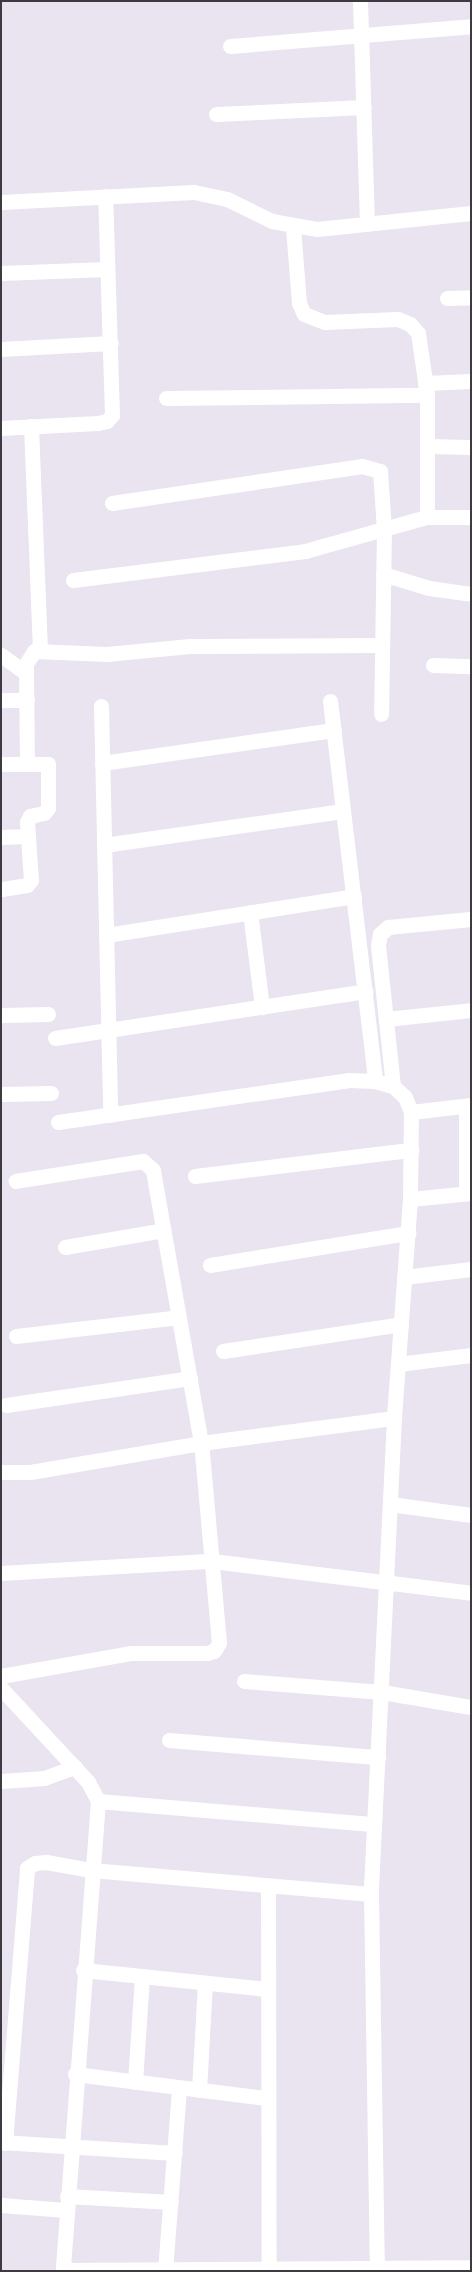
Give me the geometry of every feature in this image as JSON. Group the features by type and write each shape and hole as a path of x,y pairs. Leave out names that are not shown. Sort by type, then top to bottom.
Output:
{"street":[{"path":"360,1 363,37 367,224"},
{"path":"230,46 363,37 471,26"},
{"path":"216,114 364,107"},
{"path":"1,202 105,196 209,193 293,227 317,229 471,213"},
{"path":"1,428 107,421 113,406 105,196"},
{"path":"293,227 299,303 304,314 325,322 398,319 410,324 418,333 426,389 427,517"},
{"path":"1,274 107,269"},
{"path":"447,298 471,297"},
{"path":"1,348 111,343"},
{"path":"166,398 426,389 471,382"},
{"path":"31,426 40,650"},
{"path":"427,446 471,446"},
{"path":"112,503 362,466 374,467 383,478 384,529 381,714"},
{"path":"74,580 305,551 427,517 471,517"},
{"path":"383,574 429,588 471,594"},
{"path":"27,764 26,673 30,656 40,650 107,654 190,646 381,645"},
{"path":"1,655 26,673"},
{"path":"433,665 471,666"},
{"path":"1,700 27,700"},
{"path":"330,701 375,1081"},
{"path":"101,706 110,1116"},
{"path":"102,763 334,730"},
{"path":"1,764 48,764 48,808 44,813 30,816 28,836 31,880 27,885 1,889"},
{"path":"104,845 343,811"},
{"path":"1,837 28,836"},
{"path":"106,935 354,896"},
{"path":"250,912 262,1007"},
{"path":"393,1086 378,945 380,934 388,927 471,919"},
{"path":"55,1038 365,991"},
{"path":"386,1019 471,1010"},
{"path":"1,1015 48,1014"},
{"path":"58,1122 110,1116 348,1080 375,1081 393,1086 405,1097 411,1112 410,1199 394,1418 382,1692 374,1824 372,1894 377,2270"},
{"path":"1,1094 51,1093"},
{"path":"410,1199 468,1193 469,1106 411,1112"},
{"path":"195,1176 411,1150"},
{"path":"1,1676 130,1653 214,1651 219,1643 201,1443 153,1170 143,1161 16,1181"},
{"path":"65,1246 164,1230"},
{"path":"210,1265 408,1233"},
{"path":"404,1277 471,1269"},
{"path":"16,1336 179,1317"},
{"path":"223,1351 401,1324"},
{"path":"398,1364 471,1355"},
{"path":"6,1406 190,1378"},
{"path":"1,1472 30,1472 201,1443 394,1418"},
{"path":"390,1504 471,1515"},
{"path":"1,1573 212,1561 387,1580 471,1593"},
{"path":"244,1681 382,1692 471,1707"},
{"path":"1,1688 7,1700 88,1782 98,1801 75,2074 63,2271 377,2270 471,2267"},
{"path":"169,1740 378,1757"},
{"path":"1,1781 44,1778 75,1768"},
{"path":"98,1801 374,1824"},
{"path":"175,2153 3,2143 27,1868 35,1863 46,1862 91,1870 268,1887 372,1894"},
{"path":"268,1887 266,2098 269,2270"},
{"path":"83,1970 267,1989"},
{"path":"135,2082 142,1976"},
{"path":"198,2090 205,1982"},
{"path":"75,2074 266,2098"},
{"path":"165,2271 179,2088"},
{"path":"1,2205 171,2202"}]}
